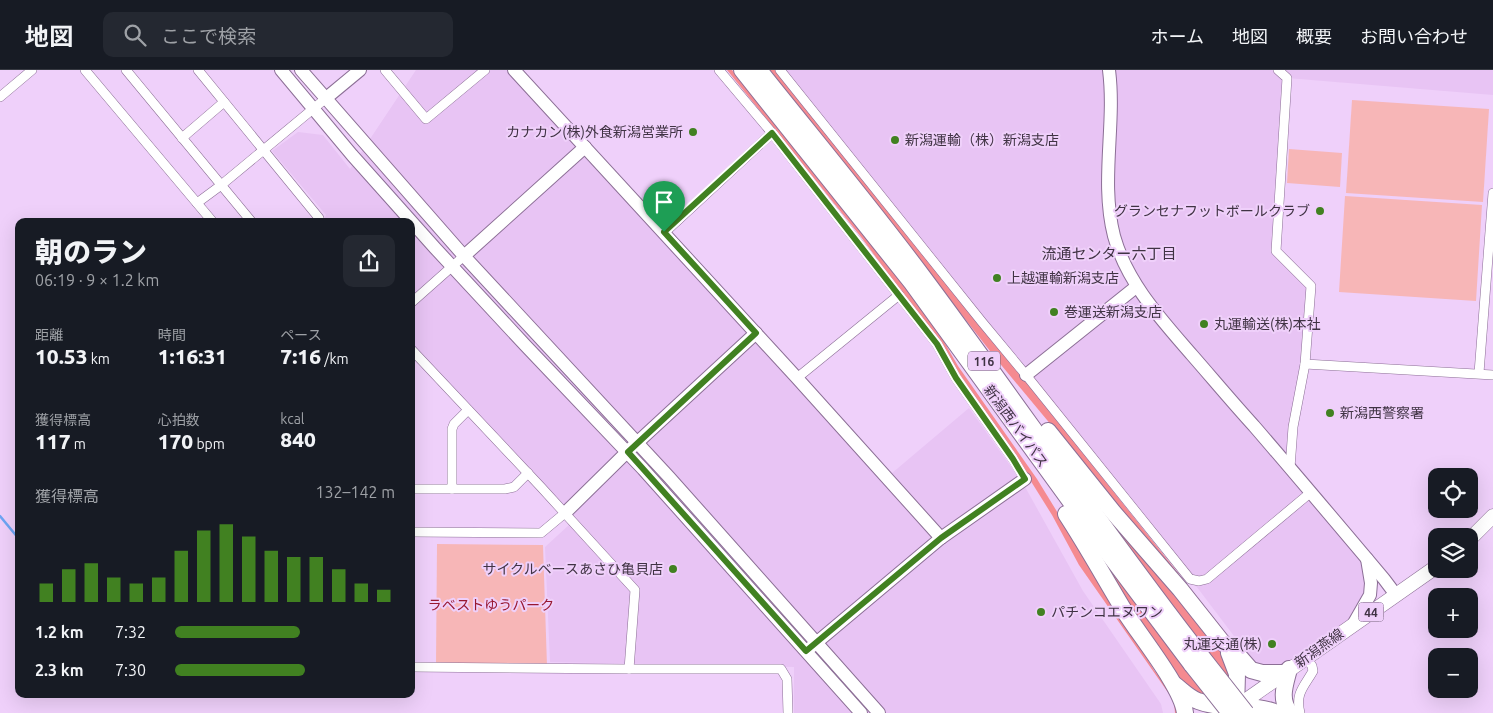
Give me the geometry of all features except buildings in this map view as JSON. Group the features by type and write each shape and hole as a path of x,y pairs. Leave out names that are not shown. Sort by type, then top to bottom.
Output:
{"highway":[{"name":"新潟西バイパス","path":"742,70 959,337"},
{"name":"新潟西バイパス","path":"759,70 876,217 959,337 1125,557 1235,712"},
{"path":"959,337 1045,427 1113,512 1180,589 1222,642 1231,657 1237,674 1235,712"},
{"path":"959,337 1088,546 1125,611 1173,684 1181,699 1184,713"},
{"path":"1222,642 1237,654 1251,670 1262,673 1287,671 1283,695 1284,704 1290,713"},
{"path":"1173,684 1199,702 1235,712 1259,708 1277,713"}],"main road":[{"path":"1478,531 1493,516"},
{"name":"新潟燕線","path":"1235,712 1306,657 1428,572"}],"street":[{"path":"0,97 32,70"},
{"path":"84,70 210,218"},
{"path":"126,70 248,218"},
{"path":"198,70 319,218"},
{"path":"280,70 409,218"},
{"path":"302,70 464,256 669,476 879,713"},
{"path":"197,203 360,70"},
{"path":"385,70 426,119 485,70"},
{"path":"514,70 664,232 941,538"},
{"path":"719,70 772,133 937,344 956,378 1025,479 941,538 806,651"},
{"path":"780,70 982,322 1187,574 1194,580 1203,581 1310,493"},
{"path":"1109,70 1111,96 1107,198 1119,251 1136,287 1171,331 1290,468 1396,595"},
{"path":"1278,70 1287,78 1276,251 1311,286 1305,364 1293,427 1290,468"},
{"path":"182,138 224,102"},
{"path":"664,232 772,133"},
{"path":"415,299 585,147"},
{"path":"1479,374 1492,235 1493,193"},
{"path":"415,225 628,452 861,713"},
{"path":"1026,375 1136,287"},
{"path":"797,378 900,295"},
{"path":"415,532 541,533 565,513 756,333"},
{"path":"1482,338 1493,339"},
{"path":"415,353 635,590 629,669"},
{"path":"1305,364 1493,375"},
{"path":"452,489 452,428 468,410"},
{"path":"415,489 510,489 528,473"},
{"path":"1354,623 1370,595 1367,559"},
{"path":"1300,713 1300,689 1313,671 1306,657"},
{"path":"415,667 781,669 787,679 788,713"}],"shaded area":[{"path":"416,70 512,70 885,479 969,408 1024,485 1083,591 1161,704 1163,713 794,713 794,667 550,662 545,547 570,524 415,356 415,218 324,218 326,215 272,151 298,132 323,135 350,169"},
{"path":"727,70 732,70 748,89 862,230 932,321 958,366 1037,479 1154,670 1177,701 1182,713 1175,713 1174,701 1079,565 1052,515 1022,467 936,339 861,237"},
{"path":"768,70 775,70 1251,665 997,360 813,124"},
{"path":"780,70 1493,70 1493,95 1287,78 1276,251 1311,286 1290,468 1367,559 1367,610 1306,657 1262,673 1187,574"},
{"path":"1076,475 1197,618 1228,662 1232,684 1164,596"},
{"path":"1082,530 1131,597 1213,702 1186,692 1166,666"}],"green space":[{"path":"1352,100 1489,109 1483,202 1346,193"},
{"path":"1289,149 1342,153 1340,187 1287,183"},
{"path":"1345,196 1482,205 1476,301 1339,292"},
{"name":"ラベストゆうパーク","path":"437,544 543,545 547,666 436,664"}],"waterway":[{"path":"0,516 15,534"}],"place":[{"name":"カナカン(株)外食新潟営業所","path":"693,132"},
{"name":"新潟運輸（株）新潟支店","path":"895,140"},
{"name":"グランセナフットボールクラブ","path":"1320,211"},
{"name":"上越運輸新潟支店","path":"997,278"},
{"name":"巻運送新潟支店","path":"1054,312"},
{"name":"丸運輸送(株)本社","path":"1204,324"},
{"name":"新潟西警察署","path":"1330,413"},
{"name":"サイクルベースあさひ亀貝店","path":"673,569"},
{"name":"パチンコエヌワン","path":"1041,612"},
{"name":"丸運交通(株)","path":"1272,644"}],"district":[{"name":"流通センター六丁目","path":"1109,253"}],"route":[{"path":"772,133 937,344 956,378 1025,479 941,538 806,651 628,452 756,333 664,232 772,133"}]}
